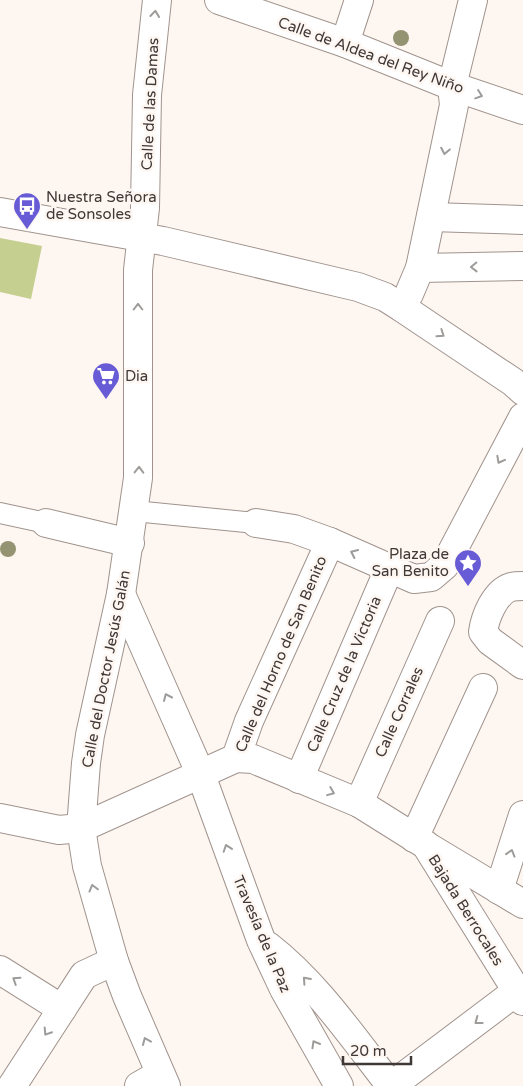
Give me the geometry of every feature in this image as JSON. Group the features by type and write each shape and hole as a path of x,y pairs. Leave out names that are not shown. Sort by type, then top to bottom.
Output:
{"street":[{"name":"Calle de las Damas","path":"141,237 146,208 147,95 157,0"},
{"name":"Calle de Aldea del Rey Niño","path":"219,0 345,43 452,86 523,110"},
{"path":"345,43 359,0"},
{"path":"400,307 409,294 420,268 454,105 452,86 474,0"},
{"path":"0,212 141,237 358,287 385,298 400,307 513,382 523,391"},
{"path":"431,217 523,220"},
{"name":"Calle del Doctor Jesús Galán","path":"141,237 138,270 139,470 130,543 121,594 90,735 81,828 88,866 114,961 155,1082"},
{"path":"420,268 523,266"},
{"path":"134,510 294,529 330,542 414,579 431,577 445,565 523,416"},
{"path":"0,513 130,543"},
{"name":"Calle del Horno de San Benito","path":"201,774 236,758 249,721 330,542"},
{"name":"Calle Cruz de la Victoria","path":"299,779 389,569"},
{"path":"511,590 485,620 483,632 490,641 513,658"},
{"name":"Travesía de la Paz","path":"121,594 201,774 243,896 261,940 284,989 339,1086"},
{"name":"Calle Corrales","path":"358,803 440,621"},
{"path":"483,688 420,841 523,904"},
{"name":"Bajada Berrocales","path":"236,758 253,760 358,803 420,841 520,996"},
{"path":"0,818 59,830 81,828 201,774"},
{"path":"499,890 523,816"},
{"path":"261,940 289,962 308,982 391,1086 520,996"},
{"path":"12,1086 84,975 114,961"},
{"path":"0,970 62,1009"}],"green space":[{"path":"0,238 42,246 31,299 0,292"}],"place":[{"name":"Nuestra Señora de Sonsoles","path":"27,230"},
{"name":"Dia","path":"106,400"},
{"name":"Plaza de San Benito","path":"468,587"}]}
